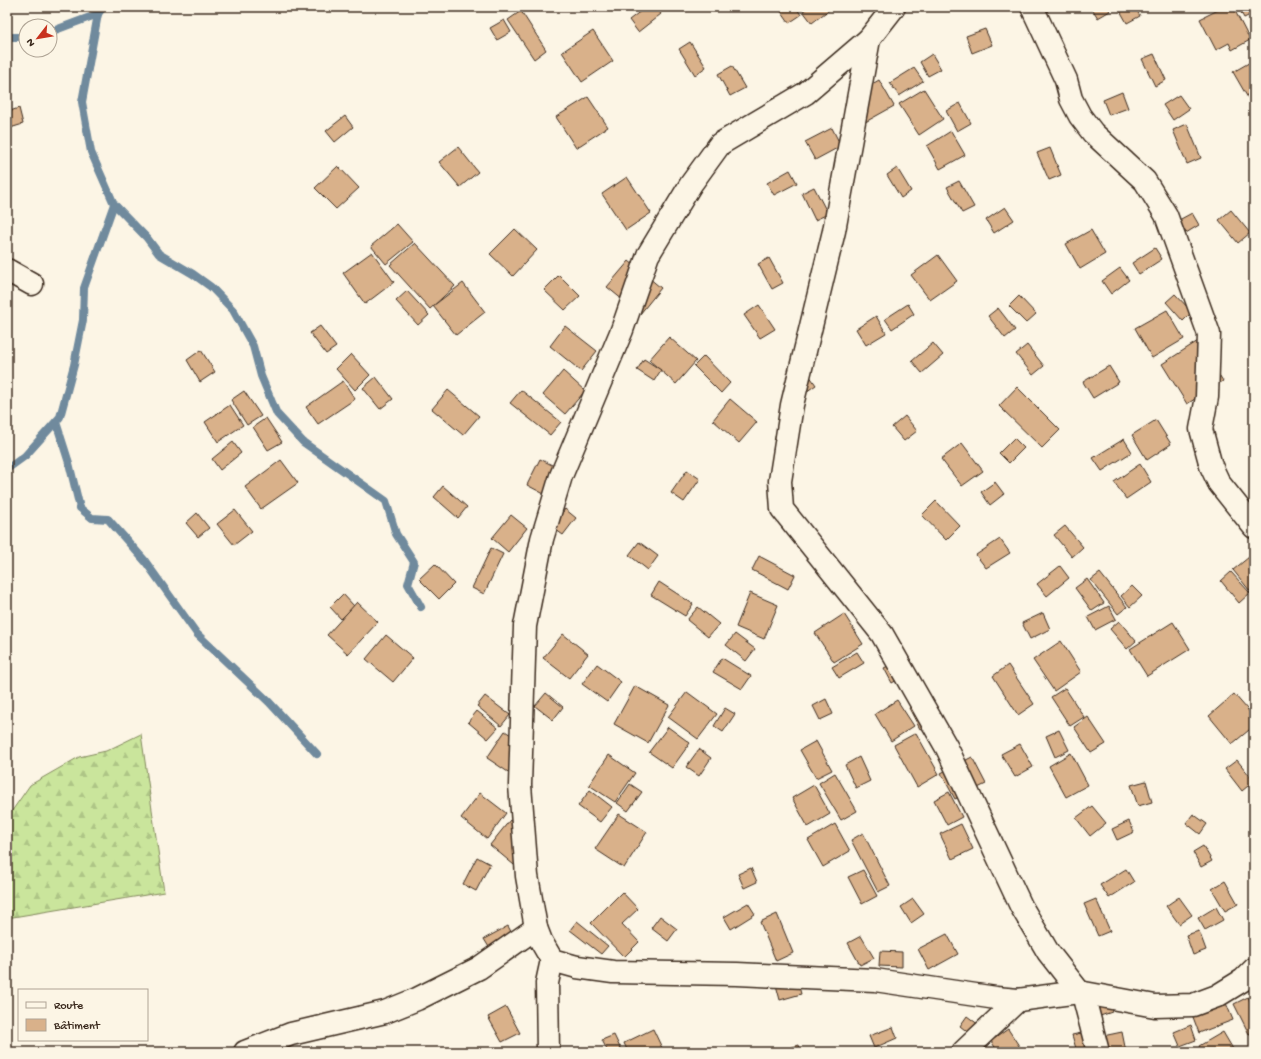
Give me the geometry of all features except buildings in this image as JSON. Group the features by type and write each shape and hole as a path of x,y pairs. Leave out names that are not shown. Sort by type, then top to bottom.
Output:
{"street":[{"path":"894,7 869,38 806,92 720,144 691,184 648,255 622,330 561,476 542,539 525,626 520,785 526,876 536,928 541,942 552,960 577,967 613,972 737,974 875,980 1018,1000 1079,992 1155,1006 1192,1004 1217,996 1250,978"},
{"path":"1032,7 1066,80 1071,99 1080,116 1093,133 1145,181 1166,215 1209,334 1207,397 1201,429 1211,466 1219,482 1254,527"},
{"path":"869,38 834,231 792,405 780,481 782,509 882,634 947,748 1020,906 1048,952 1084,998 1098,1052"},
{"path":"7,270 32,284"},
{"path":"245,1052 291,1034 386,1012 417,999 479,968 536,928"},
{"path":"548,1052 547,983 552,960"},
{"path":"963,1052 1018,1000"}],"green space":[{"path":"141,734 164,892 7,918 7,818 30,785 79,757 106,751"}],"waterway":[{"path":"7,469 25,456 60,417 74,365 83,320 84,288 114,204 91,152 82,102 98,14 103,7"},
{"path":"58,29 98,14"},
{"path":"7,37 18,37"},
{"path":"114,204 147,238 159,254 193,274 211,287 233,310 253,346 261,376 277,414 303,442 386,501 396,534 414,562 408,584 421,607"},
{"path":"56,422 69,463 80,508 92,518 108,519 145,561 197,634 269,702 317,754"}]}
